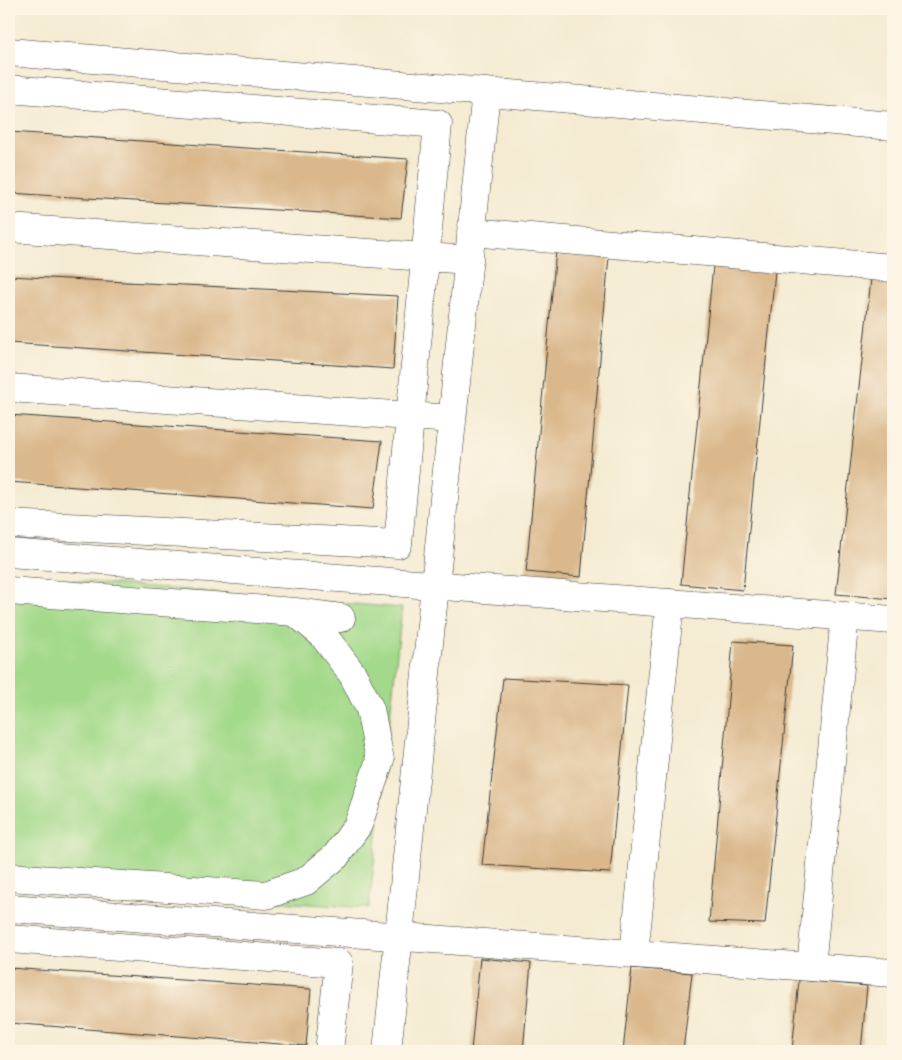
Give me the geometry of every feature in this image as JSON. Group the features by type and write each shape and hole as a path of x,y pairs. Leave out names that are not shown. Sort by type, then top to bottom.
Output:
{"street":[{"path":"9,52 893,126"},
{"path":"9,89 438,124 398,544 9,524"},
{"path":"387,1051 486,92"},
{"path":"9,228 469,260"},
{"path":"471,232 893,268"},
{"path":"9,388 452,419"},
{"path":"9,553 893,620"},
{"path":"9,591 295,612 341,618"},
{"path":"634,954 670,603"},
{"path":"9,877 266,895 306,881 336,856 358,825 380,760 370,709 353,675 323,635 295,612"},
{"path":"811,967 845,616"},
{"path":"380,760 416,764"},
{"path":"9,908 893,973"},
{"path":"9,939 339,963 329,1051"}],"green space":[{"path":"9,575 402,608 369,908 9,884"}],"building":[{"path":"9,132 408,159 401,218 9,193"},
{"path":"556,250 609,256 581,577 526,572"},
{"path":"713,266 775,271 743,590 681,584"},
{"path":"9,276 398,296 393,369 9,343"},
{"path":"871,279 893,280 893,599 836,594"},
{"path":"9,415 382,441 373,509 9,482"},
{"path":"733,641 793,645 765,924 709,922"},
{"path":"503,678 628,685 610,873 482,865"},
{"path":"480,958 531,963 523,1051 471,1051"},
{"path":"9,968 311,989 306,1046 9,1023"},
{"path":"632,968 692,973 683,1051 623,1051"},
{"path":"799,980 867,986 861,1051 792,1051"}]}
